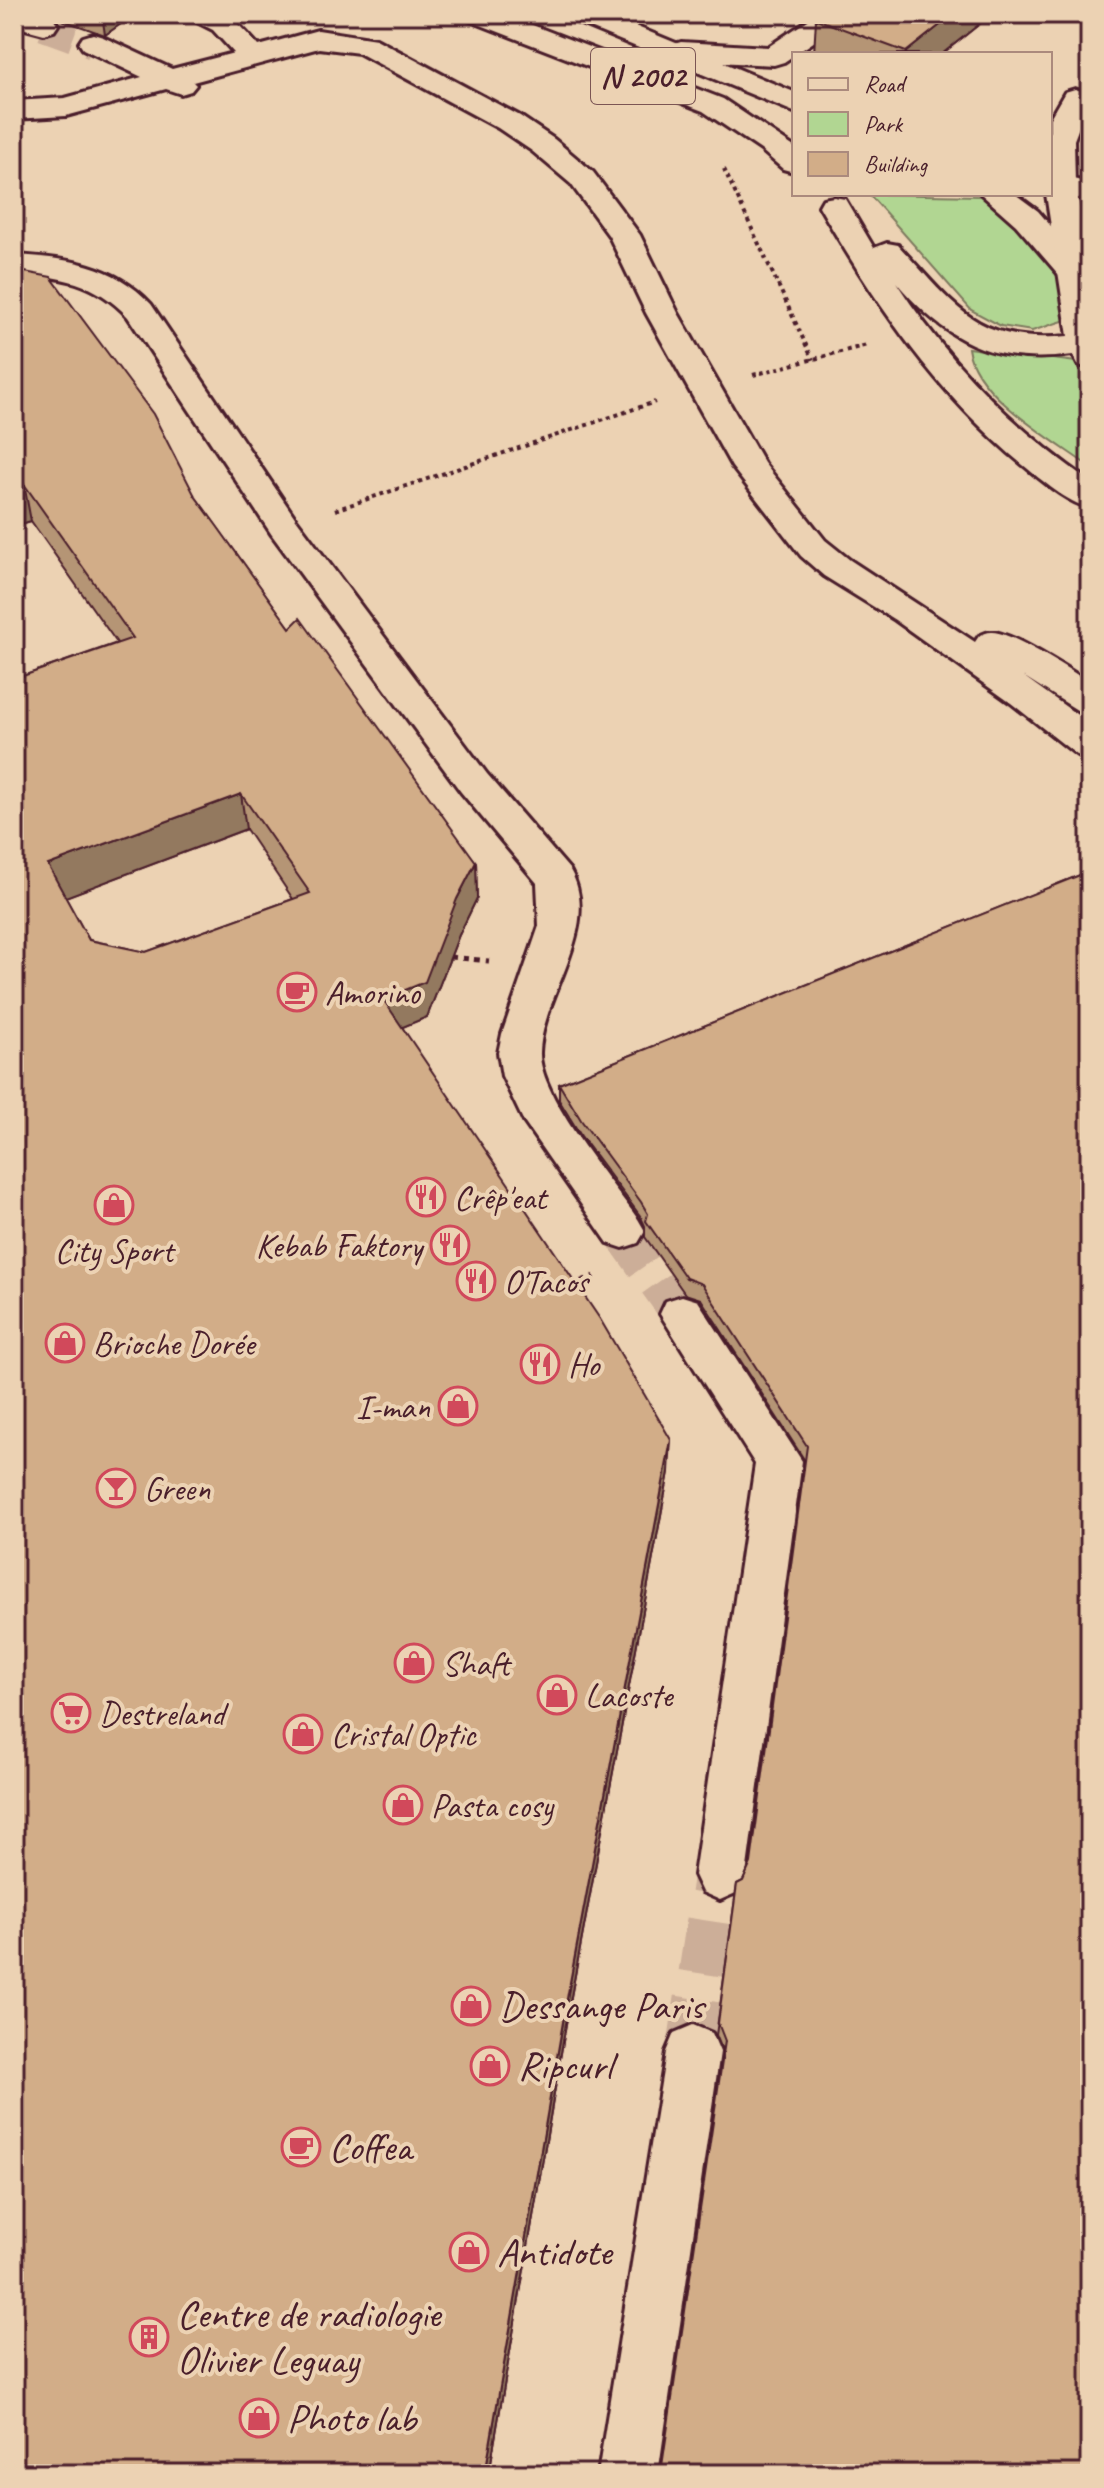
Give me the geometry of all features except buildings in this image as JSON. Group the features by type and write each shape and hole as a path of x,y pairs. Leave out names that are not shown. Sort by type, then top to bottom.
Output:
{"main road":[{"path":"203,14 223,24 251,54"},
{"name":"N 2002","path":"478,14 701,100 752,130 792,161"},
{"name":"N 2002","path":"581,14 792,91"},
{"path":"681,51 788,55 836,14"},
{"path":"14,17 44,25"},
{"path":"611,26 792,102"},
{"path":"14,110 66,107 298,42 335,39 366,45 509,122 543,145 582,178 624,235 703,388 749,467 813,548 1076,732 1090,746"},
{"path":"93,43 201,95"},
{"path":"14,135 90,125 336,61 352,60 387,70 410,71"},
{"path":"828,200 872,237 939,310 978,337 1034,348 1088,348 1077,276 1055,183 1056,144 1064,109"},
{"path":"1055,183 1090,192"},
{"path":"999,196 1027,218 1077,276"},
{"path":"828,200 891,300 935,360 978,409 1043,467 1090,497"},
{"path":"14,264 64,270 99,280 120,290 140,311 284,527 474,783 556,880 559,926 519,1053 523,1076 539,1111 623,1231"},
{"path":"908,612 966,632 1008,652 1048,673 1090,701"},
{"path":"682,1314 779,1461 720,1875"},
{"path":"628,2474 693,2052"}],"path":[{"path":"752,130 731,142 720,161 813,360"},
{"path":"703,388 878,343"},
{"path":"284,527 657,401"}],"green space":[{"path":"871,196 983,196 1030,233 1068,291 1066,320 1032,331 1001,326 971,310"},
{"path":"968,348 1076,362 1090,386 1090,467 999,399 973,366"}],"tunnel":[{"path":"44,25 93,43"},
{"path":"623,1231 682,1314"},
{"path":"693,2052 720,1875"}],"place":[{"name":"Amorino","path":"297,992"},
{"name":"Crêp'eat","path":"426,1197"},
{"name":"City Sport","path":"114,1205"},
{"name":"Kebab Faktory","path":"450,1245"},
{"name":"O'Tacos","path":"476,1281"},
{"name":"Brioche Dorée","path":"65,1343"},
{"name":"Ho","path":"540,1364"},
{"name":"I-man","path":"458,1406"},
{"name":"Green","path":"116,1488"},
{"name":"Shaft","path":"414,1663"},
{"name":"Lacoste","path":"557,1695"},
{"name":"Destreland","path":"71,1713"},
{"name":"Cristal Optic","path":"303,1734"},
{"name":"Pasta cosy","path":"403,1805"},
{"name":"Dessange Paris","path":"471,2006"},
{"name":"Ripcurl","path":"490,2066"},
{"name":"Coffea","path":"301,2147"},
{"name":"Antidote","path":"469,2252"},
{"name":"Centre de radiologie Olivier Leguay","path":"149,2337"},
{"name":"Photo lab","path":"259,2418"}]}
